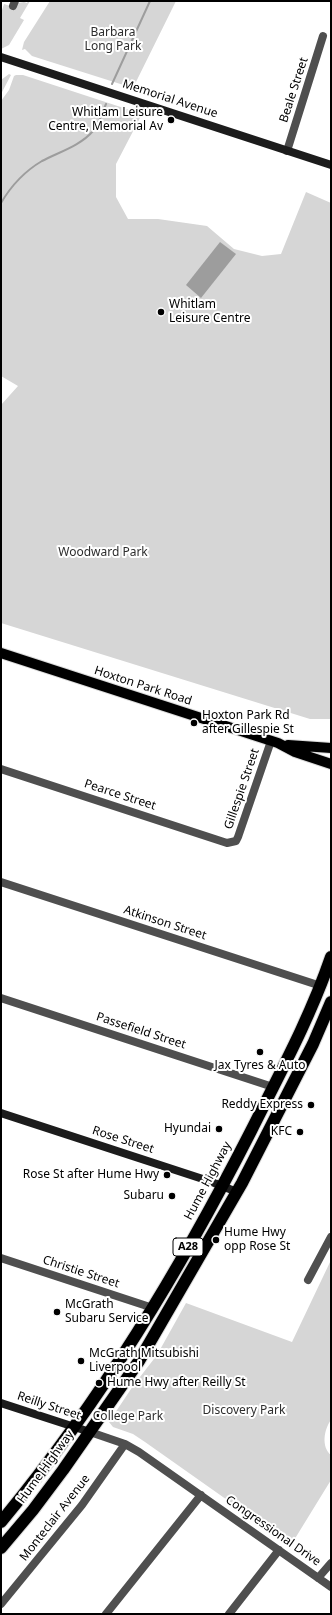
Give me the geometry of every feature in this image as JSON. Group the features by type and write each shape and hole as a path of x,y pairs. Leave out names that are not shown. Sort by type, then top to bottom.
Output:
{"highway":[{"name":"Hume Highway","path":"1,1522 25,1493 74,1427 118,1364 153,1308 223,1186 303,1029 331,957"},
{"name":"Hume Highway","path":"1,1548 37,1504 90,1432 138,1361 237,1192 313,1044 331,1002"}],"main road":[{"name":"Hoxton Park Road","path":"1,653 274,742 295,752 331,763"},
{"name":"Hoxton Park Road","path":"274,742 331,748"}],"street":[{"name":"Beale Street","path":"287,151 323,36"},
{"name":"Memorial Avenue","path":"1,57 331,165"},
{"name":"Gillespie Street","path":"231,842 236,841 238,837 274,742"},
{"name":"Pearce Street","path":"1,769 223,842 231,842"},
{"name":"Atkinson Street","path":"1,882 321,986"},
{"name":"Passefield Street","path":"1,998 273,1087"},
{"name":"Rose Street","path":"1,1113 223,1186 237,1192"},
{"path":"308,1280 331,1237"},
{"name":"Christie Street","path":"1,1258 153,1308"},
{"name":"Reilly Street","path":"1,1403 90,1432"},
{"name":"Congressional Drive","path":"90,1432 125,1444 331,1587"},
{"name":"Monteclair Avenue","path":"1,1604 82,1505 125,1444"},
{"path":"106,1614 200,1496"},
{"path":"229,1614 279,1550"},
{"path":"318,1578 331,1563"}],"green space":[{"path":"30,1 20,18 24,20 9,45 1,49 1,13 4,4 15,10 18,3 27,3"},
{"name":"Barbara Long Park","path":"50,1 176,1 133,88 32,56 25,49 22,50 24,42"},
{"path":"9,74 11,75 1,94 1,80"},
{"name":"Woodward Park","path":"23,75 142,114 116,164 116,197 128,219 158,219 207,226 234,249 262,256 281,254 306,192 331,203 331,719 310,719 1,623 1,405 18,386 1,376 1,101 9,90 14,76"},
{"name":"Discovery Park","path":"331,1260 331,1420 325,1433 325,1443 328,1452 331,1455 331,1480 291,1545 145,1442 133,1434 113,1427 109,1422 133,1386 157,1355 186,1303 292,1342"}],"shaded area":[{"path":"220,242 236,254 201,298 186,285"}],"waterway":[{"path":"112,84 150,1"},
{"path":"1,203 14,185 30,169 42,161 76,145 88,136 97,125 106,104"}],"place":[{"name":"Whitlam Leisure Centre, Memorial Av","path":"171,120"},
{"name":"Whitlam Leisure Centre","path":"161,312"},
{"name":"Hoxton Park Rd after Gillespie St","path":"194,723"},
{"name":"Jax Tyres & Auto","path":"260,1052"},
{"name":"Reddy Express","path":"311,1105"},
{"name":"Hyundai","path":"219,1129"},
{"name":"KFC","path":"300,1132"},
{"name":"Rose St after Hume Hwy","path":"167,1175"},
{"name":"Subaru","path":"172,1196"},
{"name":"Hume Hwy opp Rose St","path":"216,1240"},
{"name":"McGrath Subaru Service","path":"57,1312"},
{"name":"McGrath Mitsubishi Liverpool","path":"81,1361"},
{"name":"Hume Hwy after Reilly St","path":"99,1383"}],"park label":[{"name":"College Park","path":"128,1417"}]}
